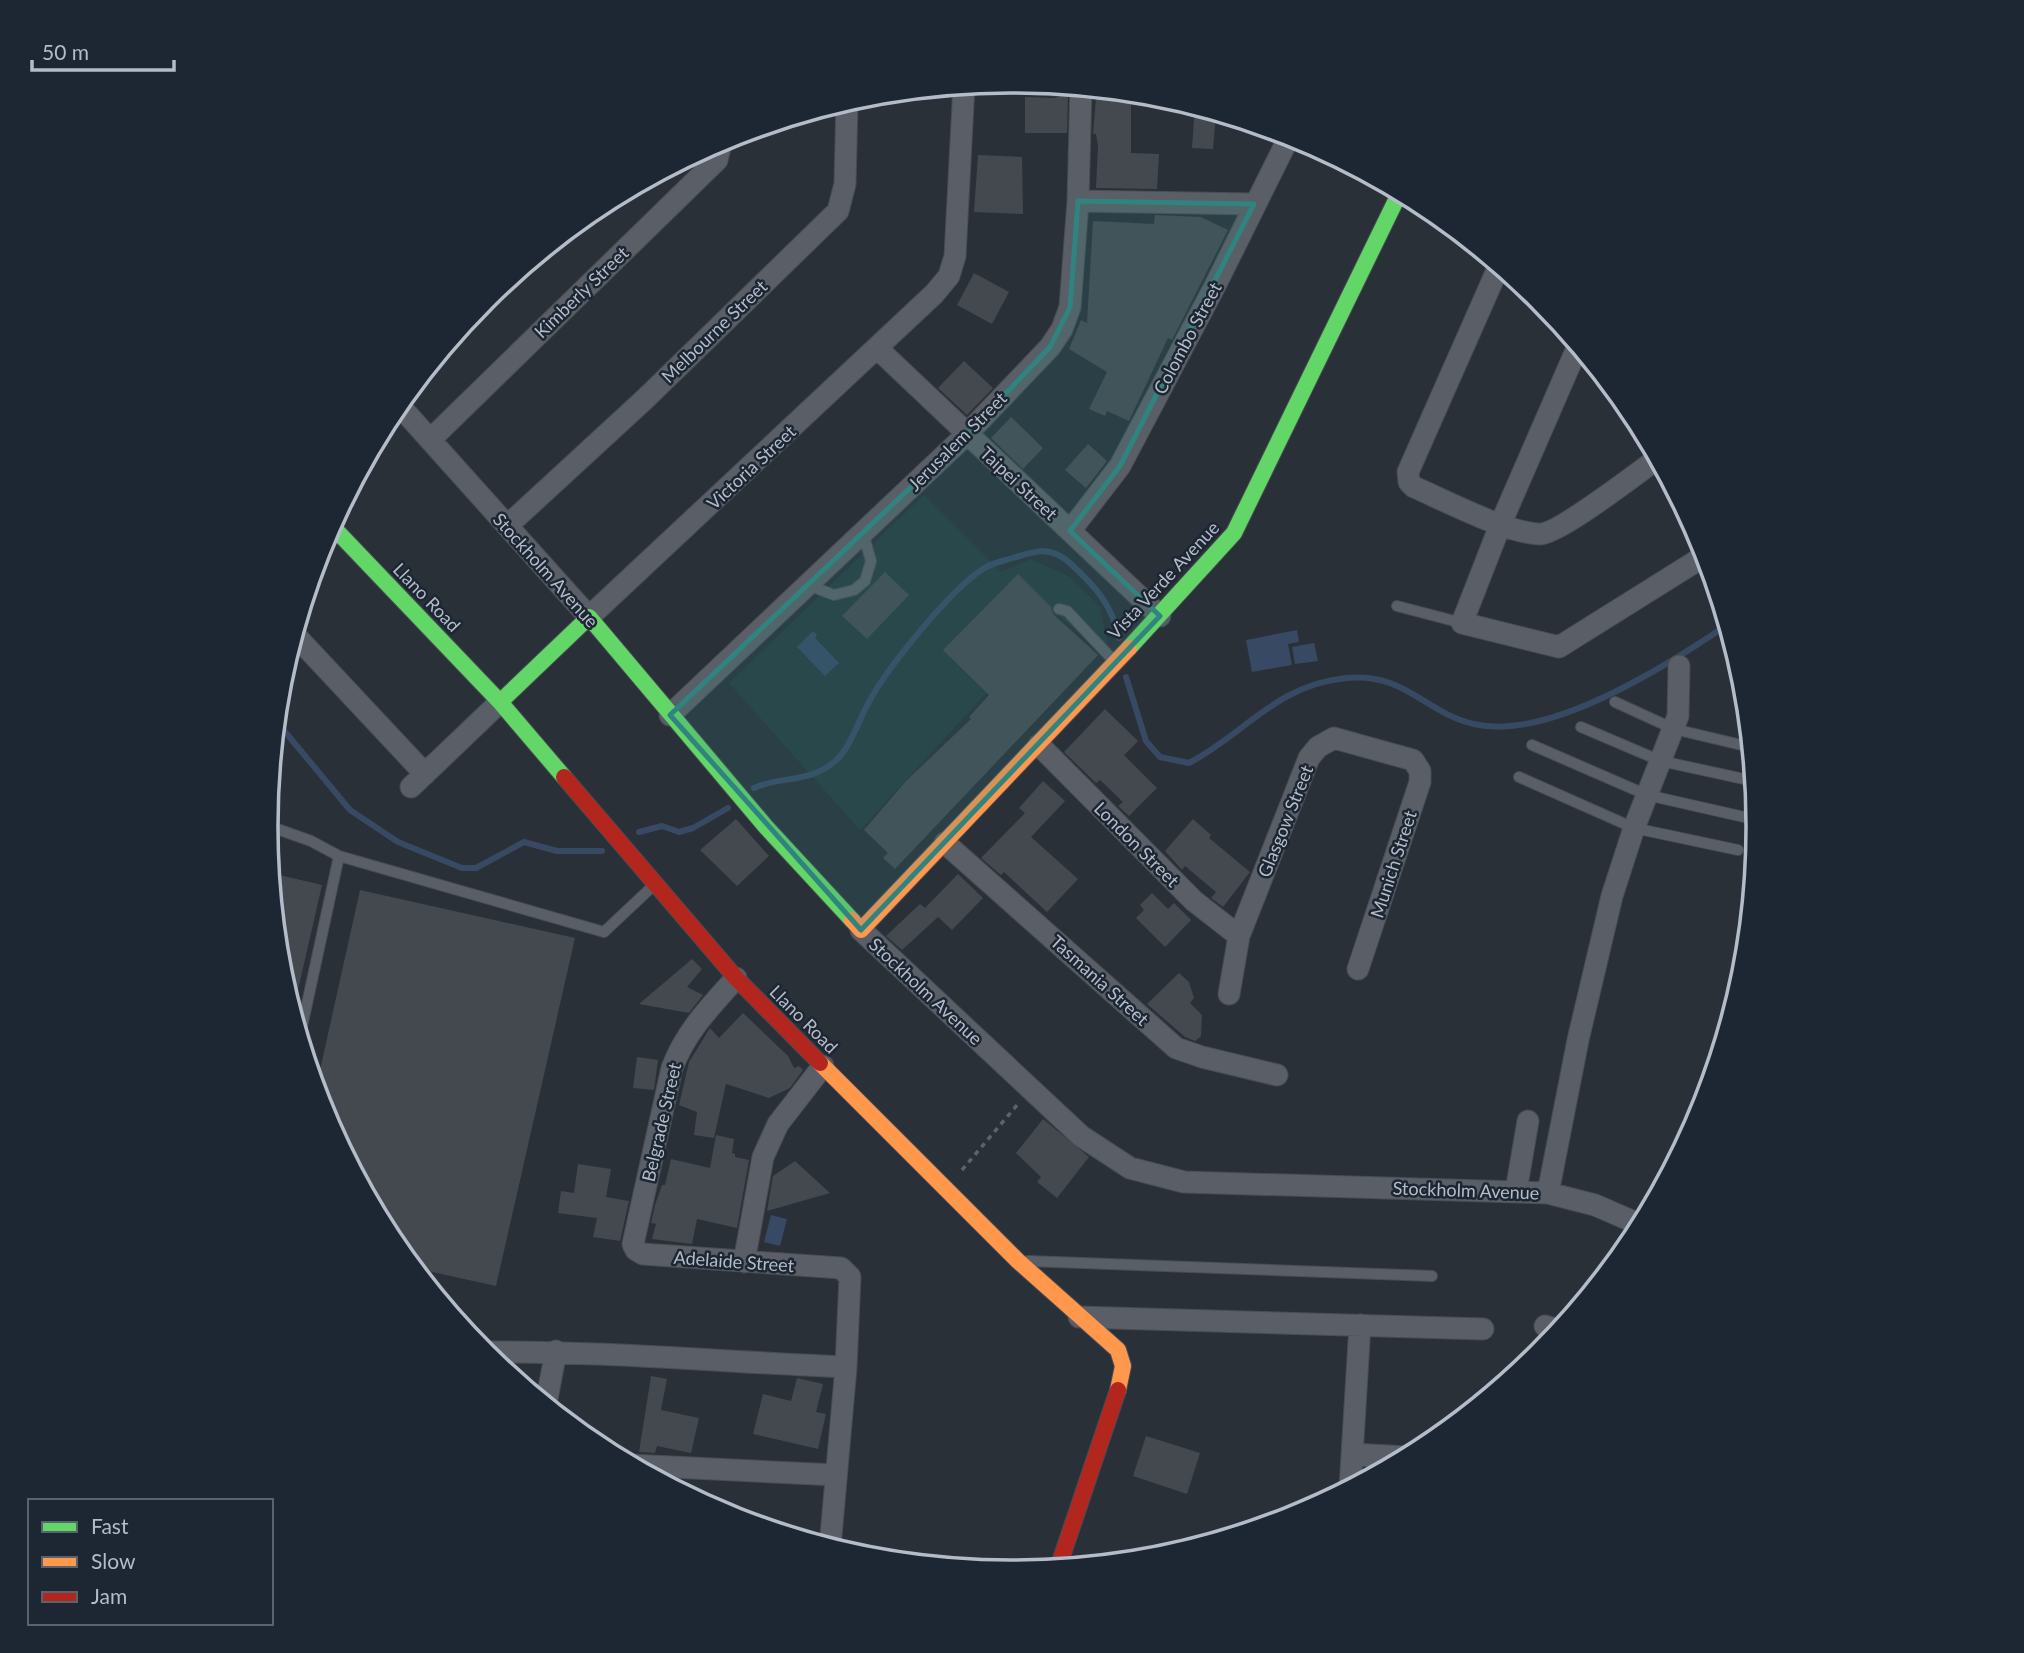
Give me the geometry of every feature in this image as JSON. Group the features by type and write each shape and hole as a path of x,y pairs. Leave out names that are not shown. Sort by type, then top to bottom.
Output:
{"street":[{"name":"Victoria Street","path":"302,642 418,780 878,349 949,276 955,256 964,94"},
{"name":"Jerusalem Street","path":"670,715 967,434 1050,346 1062,329 1070,307 1078,201 1081,96"},
{"name":"Melbourne Street","path":"507,526 645,399 838,211 845,184 847,112"},
{"name":"Colombo Street","path":"1070,531 1120,466 1215,286 1284,146"},
{"name":"Kimberly Street","path":"430,440 717,160 718,154"},
{"path":"1078,201 1254,204"},
{"name":"Vista Verde Avenue","path":"861,930 1039,746 1114,661 1224,548 1242,519 1396,201"},
{"path":"1495,274 1408,472 1409,482 1414,487 1501,523 1538,534 1550,532 1649,464"},
{"name":"Taipei Street","path":"878,349 1160,616"},
{"path":"1574,355 1501,523 1462,623 1559,647 1696,561"},
{"name":"Stockholm Avenue","path":"406,413 589,617 802,869 861,930 1030,1089 1107,1155 1129,1168 1156,1176 1218,1183 1548,1193 1595,1205 1630,1220"},
{"name":"Llano Road","path":"339,534 500,702 736,978 1018,1261 1118,1350 1124,1366 1061,1559"},
{"path":"1548,1193 1602,935 1634,828 1674,729 1679,702 1679,666"},
{"name":"Glasgow Street","path":"1229,994 1239,936 1309,758 1318,747 1334,738 1413,760"},
{"name":"London Street","path":"1039,746 1194,901 1239,936"},
{"name":"Munich Street","path":"1358,969 1420,782 1420,771 1413,760"},
{"name":"Tasmania Street","path":"945,843 1176,1048 1202,1057 1277,1074"},
{"name":"Belgrade Street","path":"633,1244 672,1068 693,1024 736,978"},
{"path":"744,1262 763,1157 778,1124 823,1066"},
{"path":"1516,1191 1528,1121"},
{"name":"Adelaide Street","path":"633,1244 636,1250 643,1254 841,1268 850,1276 846,1367"},
{"path":"1079,1317 1483,1329"},
{"path":"1351,1477 1360,1325"},
{"path":"500,1352 556,1352 846,1367 831,1537"},
{"path":"548,1395 556,1352"},
{"path":"1353,1454 1389,1456"},
{"path":"652,1466 836,1475"}],"lane":[{"path":"808,585 834,595 854,590 866,581 871,561 863,533"},
{"path":"1397,606 1462,623"},
{"path":"1059,609 1067,611 1114,661"},
{"path":"1615,702 1674,729 1740,745"},
{"path":"1581,727 1661,761 1744,779"},
{"path":"1532,745 1647,795 1744,817"},
{"path":"1519,777 1634,828 1738,850"},
{"path":"278,829 311,841 339,856 604,932 655,885"},
{"path":"304,1019 339,856"},
{"path":"1018,1261 1432,1276"}],"path":[{"path":"946,1189 1030,1089"}],"highlighted area":[{"path":"1078,201 1254,204 1120,466 1070,531 1160,616 861,930 670,715 967,434 1050,347 1070,307"}],"green space":[{"path":"924,495 1001,572 1031,559 1070,577 1100,607 1108,645 1101,652 1058,615 860,830 729,683"}],"water":[{"path":"1297,630 1299,642 1288,644 1292,665 1252,672 1246,640"},
{"path":"813,631 817,635 815,638 839,663 825,676 797,647"},
{"path":"1314,643 1318,661 1295,664 1292,647"},
{"path":"771,1215 787,1219 780,1246 764,1242"}],"building":[{"path":"1068,95 1067,133 1025,133 1025,97 1054,98"},
{"path":"1096,98 1131,103 1131,153 1159,154 1157,189 1096,188 1098,146 1096,134 1093,134"},
{"path":"1194,116 1215,122 1213,149 1192,148"},
{"path":"978,155 1022,157 1023,214 974,212"},
{"path":"1155,215 1201,217 1228,230 1172,340 1168,338 1129,421 1107,411 1105,416 1089,409 1107,372 1069,349 1081,320 1087,323 1093,221 1154,224"},
{"path":"974,273 1009,292 992,324 957,305"},
{"path":"964,361 993,388 967,415 938,388"},
{"path":"1011,417 1043,448 1023,469 991,438"},
{"path":"1088,444 1107,461 1086,488 1065,470"},
{"path":"885,572 909,595 867,639 842,616"},
{"path":"1018,574 1051,607 1053,614 1098,655 895,869 883,858 888,853 864,830 906,781 971,719 969,717 989,695 943,650"},
{"path":"1105,709 1138,741 1124,755 1157,788 1129,816 1118,806 1123,802 1100,780 1096,783 1064,752"},
{"path":"1043,781 1065,801 1031,837 1078,879 1047,912 1004,872 1001,875 981,858 1025,813 1019,808"},
{"path":"736,819 769,856 737,886 700,850"},
{"path":"1193,819 1211,835 1209,838 1250,872 1223,907 1211,898 1216,892 1185,866 1182,870 1165,851"},
{"path":"958,874 983,898 952,930 938,917 902,950 886,936 920,904 925,908"},
{"path":"280,875 322,885 297,993"},
{"path":"360,890 575,938 496,1286 429,1271 402,1234 354,1151 320,1070"},
{"path":"1152,893 1168,909 1174,903 1191,920 1165,947 1136,918 1144,910 1140,905"},
{"path":"692,959 702,969 687,987 703,995 689,1013 639,1004"},
{"path":"1179,973 1189,982 1194,998 1190,1003 1202,1015 1201,1036 1195,1041 1185,1037 1147,1004"},
{"path":"743,1013 788,1056 794,1068 799,1066 803,1070 790,1088 769,1098 726,1084 714,1138 694,1135 697,1112 679,1105 689,1062 710,1028 719,1038"},
{"path":"637,1057 658,1060 654,1090 633,1088"},
{"path":"1043,1119 1089,1157 1057,1198 1037,1182 1041,1177 1016,1153"},
{"path":"716,1135 734,1139 732,1153 735,1157 749,1160 737,1228 697,1219 692,1244 652,1239 656,1224 651,1223 655,1205 662,1185 665,1185 671,1159 710,1168"},
{"path":"795,1161 830,1193 767,1211 773,1176"},
{"path":"578,1164 611,1169 606,1197 629,1201 620,1241 593,1237 597,1218 558,1213 561,1191 574,1193"},
{"path":"651,1376 667,1379 661,1410 699,1418 691,1453 657,1446 655,1453 639,1452"},
{"path":"797,1378 823,1384 816,1412 826,1414 818,1449 753,1434 763,1394 791,1401"},
{"path":"1146,1436 1200,1453 1187,1494 1133,1476"}],"waterway":[{"path":"754,788 815,773 834,762 850,742 878,687 904,651 937,611 969,579 990,565 1037,552 1057,554 1080,572 1102,597 1119,638"},
{"path":"1126,677 1146,741 1160,757 1189,763 1281,700 1321,682 1346,678 1384,681 1457,719 1504,727 1536,722 1606,696 1641,679 1719,630"},
{"path":"285,732 350,810 398,842 462,868 476,868 524,842 557,851 602,851"},
{"path":"639,832 662,826 679,832 693,828 728,808"}],"traffic: fast":[{"path":"1129,648 1234,533 1396,201"},
{"path":"339,534 500,702 564,777"},
{"path":"500,702 589,617 766,827 852,920"}],"traffic: slow":[{"path":"852,920 861,930 1129,648"},
{"path":"820,1063 1018,1261 1118,1350 1123,1366 1118,1390"}],"traffic: jam":[{"path":"564,777 736,978 820,1063"},
{"path":"1061,1559 1118,1390"}]}
